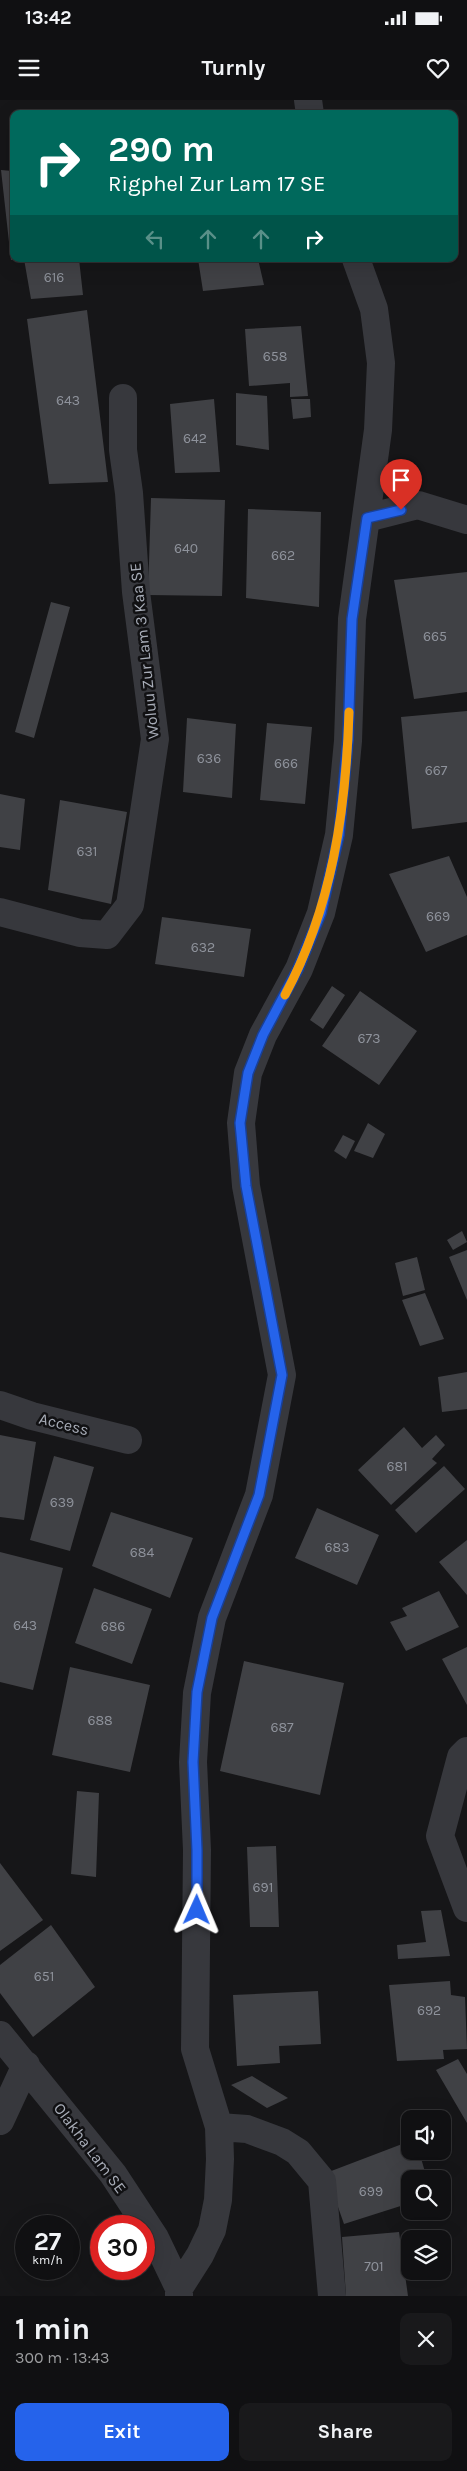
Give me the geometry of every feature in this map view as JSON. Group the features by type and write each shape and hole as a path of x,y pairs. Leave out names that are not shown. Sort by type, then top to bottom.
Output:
{"street":[{"path":"179,2292 212,2230 218,2200 219,2127 195,2049 197,1850 193,1762 197,1692 212,1618 259,1495 282,1375 246,1186 240,1123 248,1073 263,1035 298,969 321,913 339,835 348,740 352,619 378,430 381,363 374,309 357,262"},
{"name":"Woluu Zur Lam 3 Kaa SE","path":"0,912 80,933 107,935 130,905 155,739 136,592 129,493 123,450 123,398"},
{"path":"367,518 418,505 467,520"},
{"name":"Access","path":"0,1405 32,1416 128,1440"},
{"path":"467,1750 461,1757 440,1836 467,1908"},
{"name":"Olakha Lam SE","path":"0,2035 113,2174 154,2238 179,2292"},
{"path":"0,2121 26,2065"},
{"path":"219,2127 247,2129 282,2142 298,2152 322,2181 332,2296"}],"building":[{"path":"1,170 10,171 10,251"},
{"path":"25,262 79,262 83,295 31,299"},
{"path":"198,262 259,262 264,285 203,291"},
{"path":"87,310 108,482 49,484 27,319"},
{"path":"301,326 308,396 290,397 290,383 249,386 245,329"},
{"path":"236,393 267,396 269,450 236,445"},
{"path":"214,399 220,472 175,473 170,404"},
{"path":"291,399 310,399 311,417 293,419"},
{"path":"151,498 225,500 222,596 148,595"},
{"path":"248,509 321,512 319,607 246,598"},
{"path":"467,572 467,692 414,699 394,580"},
{"path":"51,602 70,607 34,738 15,732"},
{"path":"467,711 467,822 412,829 401,717"},
{"path":"187,718 236,724 232,798 183,792"},
{"path":"267,723 312,727 305,804 260,800"},
{"path":"0,794 25,799 20,850 0,847"},
{"path":"60,800 127,812 111,904 48,890"},
{"path":"449,856 467,897 467,935 426,952 389,874"},
{"path":"162,917 251,929 244,977 155,964"},
{"path":"332,986 345,995 323,1029 310,1020"},
{"path":"360,991 417,1031 379,1085 322,1046"},
{"path":"368,1123 385,1134 373,1158 354,1151"},
{"path":"343,1135 355,1141 346,1159 334,1151"},
{"path":"462,1231 467,1242 453,1250 447,1240"},
{"path":"467,1250 467,1300 449,1257"},
{"path":"417,1257 425,1290 403,1296 395,1263"},
{"path":"425,1293 444,1339 420,1346 402,1300"},
{"path":"467,1372 467,1409 442,1412 438,1377"},
{"path":"404,1427 422,1448 436,1435 445,1445 432,1459 437,1463 391,1505 358,1470"},
{"path":"0,1435 36,1442 24,1520 0,1517"},
{"path":"54,1456 94,1467 70,1551 30,1540"},
{"path":"444,1466 465,1489 416,1533 395,1510"},
{"path":"317,1508 379,1535 357,1585 295,1558"},
{"path":"111,1512 193,1538 170,1598 92,1566"},
{"path":"467,1540 467,1595 439,1562"},
{"path":"0,1552 63,1568 33,1690 0,1682"},
{"path":"94,1588 152,1609 132,1664 75,1643"},
{"path":"439,1591 459,1627 406,1651 390,1622 407,1616 402,1608"},
{"path":"467,1647 467,1705 442,1659"},
{"path":"244,1661 344,1683 320,1795 220,1771"},
{"path":"70,1667 150,1685 130,1772 52,1755"},
{"path":"77,1791 99,1793 96,1877 71,1874"},
{"path":"276,1846 279,1927 250,1927 247,1847"},
{"path":"0,1863 43,1920 0,1951"},
{"path":"441,1910 450,1956 398,1959 397,1945 426,1942 421,1911"},
{"path":"51,1925 95,1987 33,2037 0,1993 0,1965"},
{"path":"450,1981 451,1995 465,1997 467,2049 443,2050 444,2059 397,2061 389,1985"},
{"path":"318,1991 321,2044 279,2046 280,2063 237,2066 233,1995"},
{"path":"458,2059 467,2074 467,2123 436,2070"},
{"path":"252,2076 288,2098 267,2108 231,2085"},
{"path":"401,2144 401,2160 422,2160 424,2170 401,2170 401,2206 344,2224 326,2173"},
{"path":"399,2232 401,2280 406,2280 408,2296 346,2296 342,2237"}],"slow traffic":[{"path":"285,995 321,913 339,835 349,712"}],"route":[{"path":"197,1910 197,1850 193,1762 197,1692 212,1618 259,1495 282,1375 246,1186 240,1123 248,1073 263,1035 298,969 321,913 339,835 348,740 352,619 367,518 401,510"}]}
